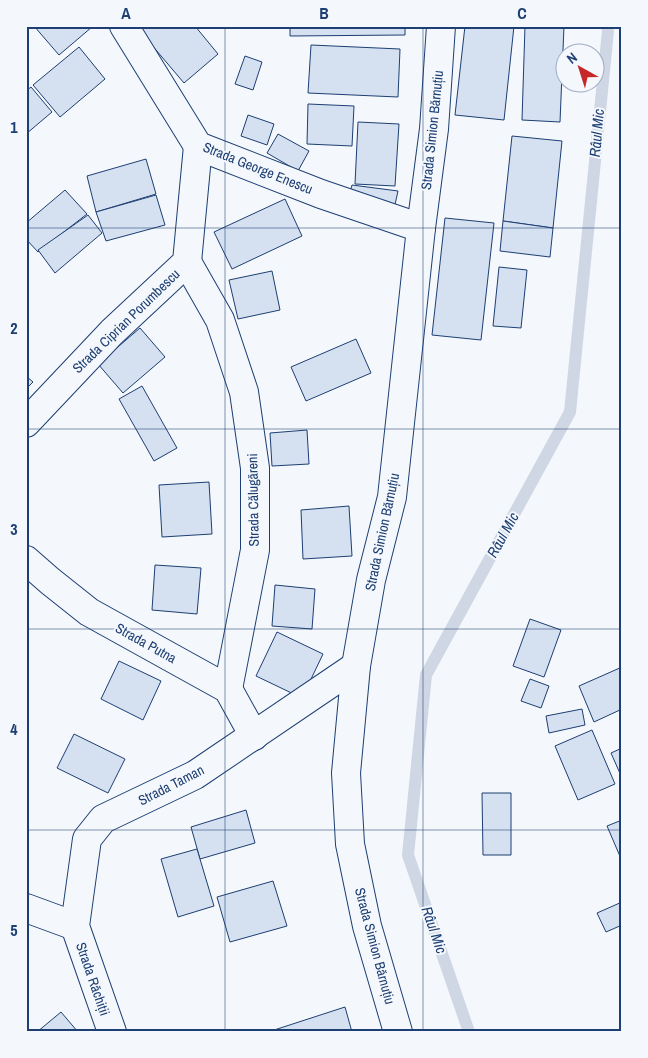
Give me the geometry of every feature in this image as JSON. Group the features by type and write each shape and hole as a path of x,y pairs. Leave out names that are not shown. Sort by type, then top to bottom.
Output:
{"street":[{"name":"Strada George Enescu","path":"124,26 198,146 321,194 421,228"},
{"name":"Strada Simion Bărnuțiu","path":"398,1032 367,926 350,844 346,773 356,666 371,580 392,497 421,228 434,129 441,26"},
{"name":"Strada Ciprian Porumbescu","path":"26,423 112,332 187,262 198,146"},
{"name":"Strada Călugăreni","path":"187,262 220,320 244,392 255,468 255,550 228,689"},
{"name":"Strada Putna","path":"26,560 90,612 228,689"},
{"name":"Strada Taman","path":"75,926 87,839 103,819 195,775 356,666"},
{"path":"228,689 254,736"},
{"path":"26,908 75,926"},
{"name":"Strada Răchiții","path":"75,926 112,1032"}],"building":[{"path":"34,26 91,26 92,27 59,55"},
{"path":"144,26 195,26 218,54 184,83 139,30"},
{"path":"290,26 405,26 405,35 290,36"},
{"path":"465,26 514,26 504,120 455,115"},
{"path":"525,26 564,26 563,42 556,42 556,92 561,92 560,122 522,120"},
{"path":"311,45 400,49 398,97 308,93"},
{"path":"79,47 105,79 60,117 33,85"},
{"path":"245,56 262,62 253,90 235,84"},
{"path":"31,87 52,112 26,134 26,91"},
{"path":"308,104 354,106 352,146 307,144"},
{"path":"248,115 274,124 267,145 241,136"},
{"path":"358,122 399,124 395,186 355,184"},
{"path":"278,134 309,151 298,171 267,153"},
{"path":"512,136 562,141 553,228 503,221"},
{"path":"146,159 156,194 96,212 87,176"},
{"path":"352,185 398,191 394,209 348,199"},
{"path":"65,190 87,214 38,252 26,239 26,223"},
{"path":"156,195 165,225 106,241 96,212"},
{"path":"285,199 302,236 232,269 214,232"},
{"path":"88,215 102,233 55,273 38,250"},
{"path":"445,218 494,223 481,340 432,335"},
{"path":"503,221 553,228 550,257 500,251"},
{"path":"499,267 527,270 521,328 493,326"},
{"path":"272,271 280,310 238,319 229,280"},
{"path":"140,328 165,357 123,393 98,364"},
{"path":"356,339 371,373 306,401 291,367"},
{"path":"26,376 33,382 26,389"},
{"path":"142,386 177,448 154,461 119,399"},
{"path":"307,430 309,464 272,466 270,433"},
{"path":"209,482 212,534 162,537 159,485"},
{"path":"349,506 352,556 303,559 301,510"},
{"path":"155,565 201,568 197,614 152,610"},
{"path":"275,585 315,589 312,629 272,626"},
{"path":"530,619 561,630 544,677 513,666"},
{"path":"277,632 323,654 302,698 256,676"},
{"path":"119,661 161,681 143,720 101,699"},
{"path":"622,667 622,709 594,722 579,686"},
{"path":"530,679 549,686 541,708 521,701"},
{"path":"582,709 585,725 549,733 546,716"},
{"path":"592,730 615,784 578,800 555,746"},
{"path":"74,734 125,759 108,793 57,768"},
{"path":"622,748 622,778 611,753"},
{"path":"482,793 511,793 511,855 483,855"},
{"path":"246,810 255,843 200,859 191,827"},
{"path":"622,820 622,861 607,826"},
{"path":"197,849 214,906 178,917 161,859"},
{"path":"273,881 287,926 230,942 217,897"},
{"path":"622,902 622,925 606,932 597,913"},
{"path":"345,1007 352,1032 268,1032"},
{"path":"61,1012 78,1032 37,1032"}],"waterway":[{"name":"Râul Mic","path":"469,1032 408,855 426,675 570,412 607,26"}]}
